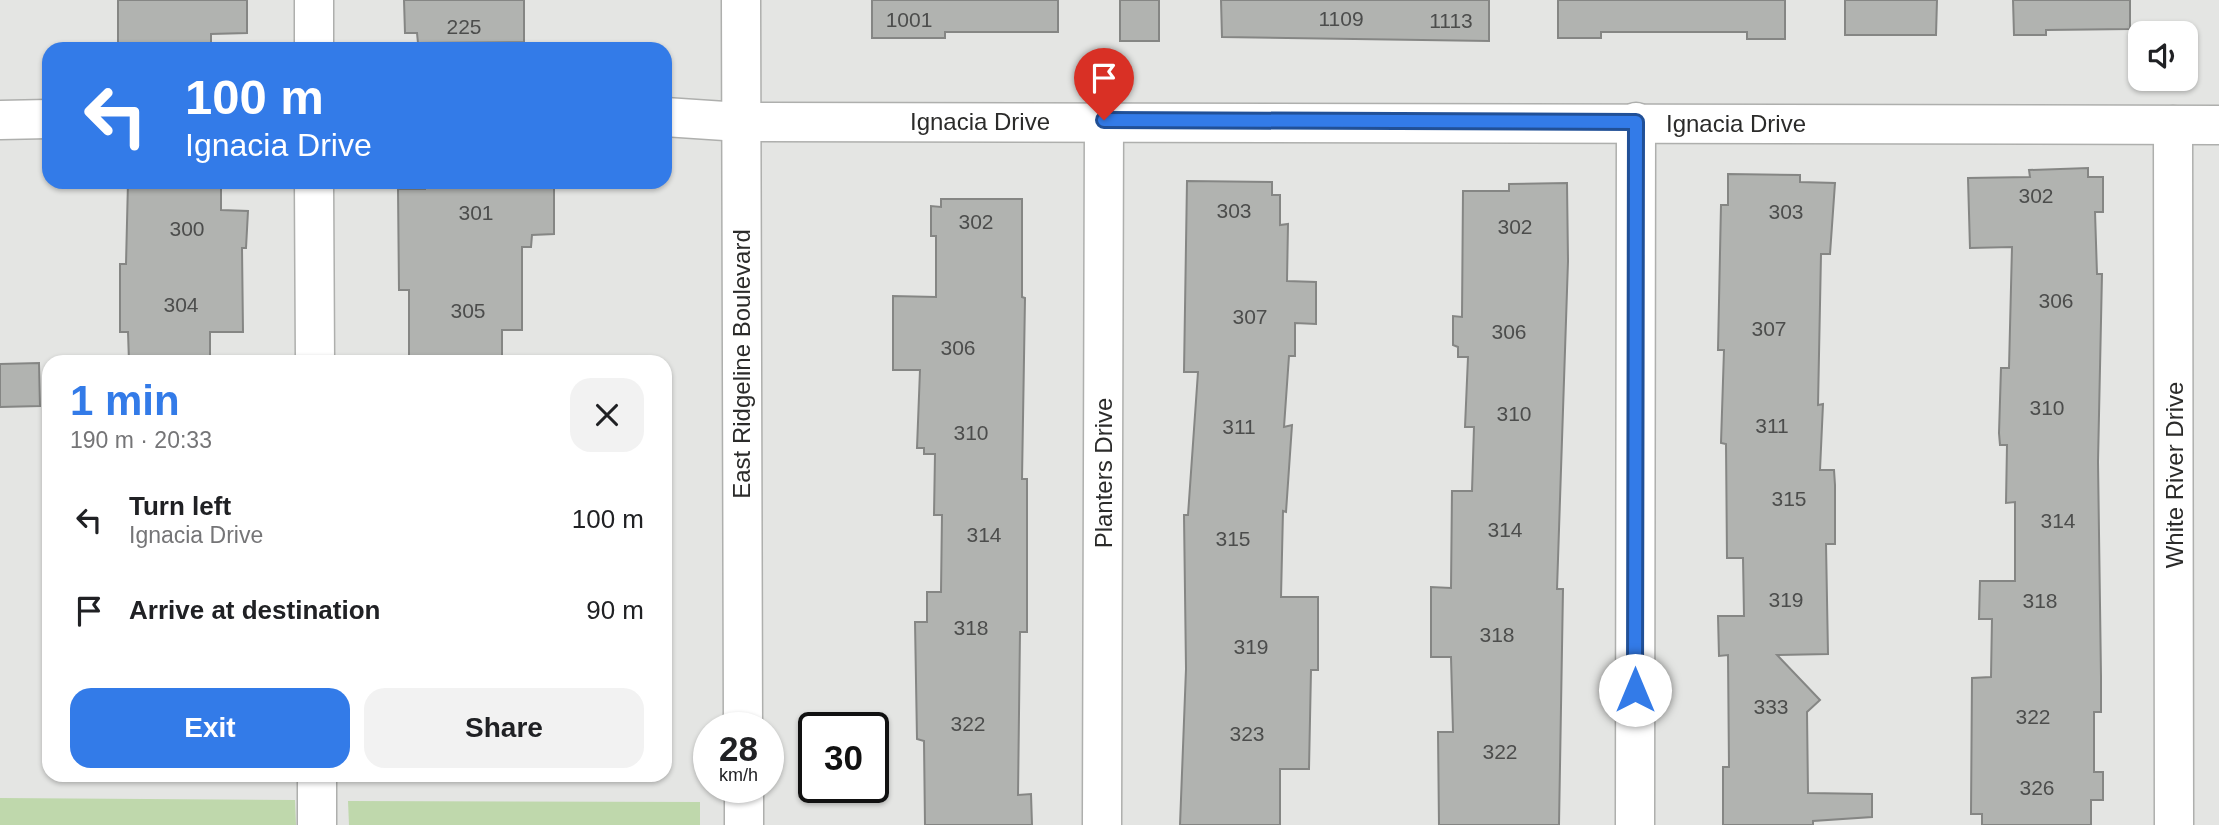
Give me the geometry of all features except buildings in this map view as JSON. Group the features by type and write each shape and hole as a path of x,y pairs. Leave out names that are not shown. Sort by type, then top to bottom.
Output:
{"street":[{"path":"314,0 314,42"},
{"name":"East Ridgeline Boulevard","path":"741,0 743,712"},
{"name":"Ignacia Drive","path":"672,117 740,122 1104,120 2219,125"},
{"path":"0,120 42,119"},
{"name":"Planters Drive","path":"1102,825 1104,120"},
{"path":"1635,825 1636,122"},
{"name":"White River Drive","path":"2173,125 2175,825"},
{"path":"314,189 315,355"},
{"path":"317,782 317,825"},
{"path":"744,803 744,825"}],"green space":[{"path":"0,798 295,800 296,825 0,825"},
{"path":"348,801 700,803 700,825 349,825"}],"route":[{"path":"1104,120 1636,122 1635,690"}]}
